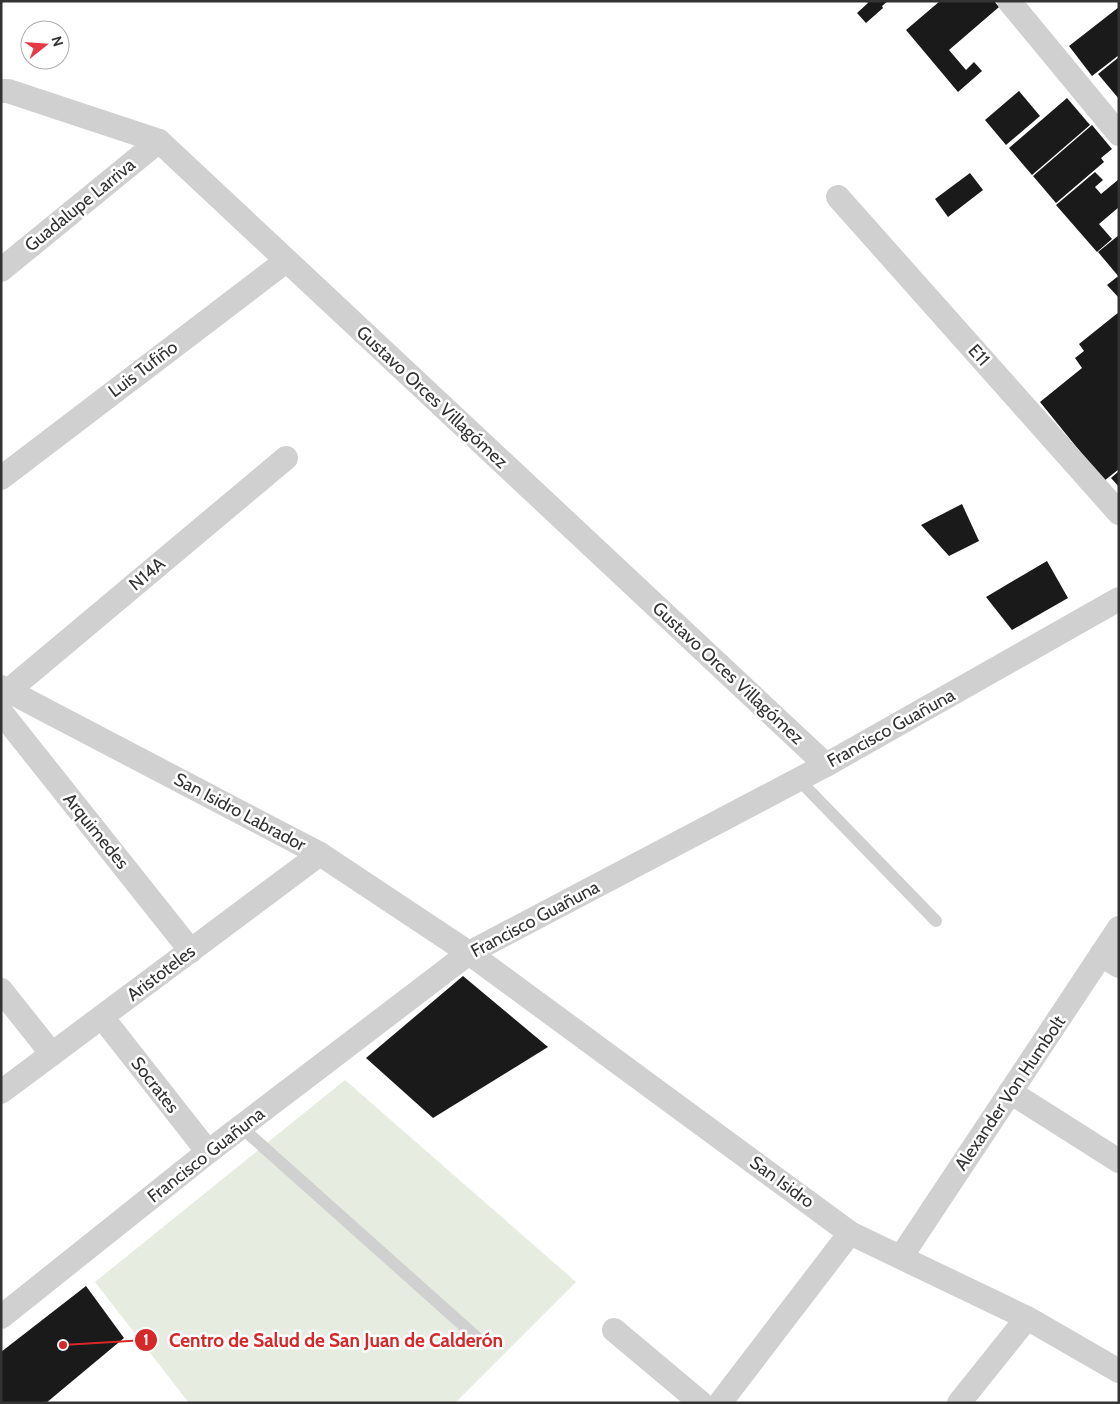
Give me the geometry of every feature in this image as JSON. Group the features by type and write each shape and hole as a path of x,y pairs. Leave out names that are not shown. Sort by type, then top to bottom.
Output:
{"street":[{"path":"1009,1 1119,134"},
{"name":"Gustavo Orces Villagómez","path":"1,91 8,91 159,141 826,765"},
{"name":"Guadalupe Larriva","path":"1,270 159,141"},
{"name":"E11","path":"838,197 1119,513"},
{"name":"Luis Tufiño","path":"1,478 286,260"},
{"name":"N14A","path":"4,697 286,458"},
{"name":"Francisco Guañuna","path":"1,1317 208,1152 469,953 799,780 1119,599"},
{"name":"San Isidro Labrador","path":"4,697 320,854 469,953"},
{"name":"Arquimedes","path":"4,697 191,950"},
{"name":"Aristoteles","path":"1,1092 320,854"},
{"name":"Alexander Von Humbolt","path":"901,1257 1010,1092 1110,960 1119,928"},
{"name":"San Isidro","path":"469,953 850,1233 1027,1318 1119,1371"},
{"path":"1,990 52,1054"},
{"name":"Socrates","path":"102,1017 208,1152"},
{"path":"1010,1092 1119,1161"},
{"path":"720,1403 850,1233"},
{"path":"959,1403 1027,1318"},
{"path":"614,1330 701,1403"}],"lane":[{"path":"799,780 936,921"},
{"path":"241,1127 483,1343"}],"shaded area":[{"path":"345,1080 576,1282 455,1403 189,1403 95,1282"}],"building":[{"path":"867,1 888,1 866,23 857,13 868,3"},
{"path":"940,1 994,1 999,7 949,50 966,70 974,62 982,71 958,92 906,30"},
{"path":"1119,7 1119,55 1092,76 1069,46"},
{"path":"1119,57 1119,99 1098,74"},
{"path":"1019,91 1040,116 1006,145 985,120"},
{"path":"1067,98 1090,125 1032,175 1009,148"},
{"path":"1092,125 1112,149 1101,158 1104,162 1056,203 1033,176"},
{"path":"1095,172 1103,180 1095,187 1101,194 1119,179 1119,207 1099,224 1112,239 1097,252 1056,205"},
{"path":"970,173 983,190 948,217 935,199"},
{"path":"1119,235 1119,277 1098,252"},
{"path":"1117,277 1119,278 1119,298 1107,285"},
{"path":"1119,312 1119,469 1104,481 1040,402 1082,368 1075,358 1084,351 1079,344"},
{"path":"1119,471 1119,487 1111,478"},
{"path":"962,504 979,541 949,556 921,525"},
{"path":"1047,561 1068,598 1012,630 986,597"},
{"path":"463,976 548,1047 433,1118 366,1058"},
{"path":"86,1286 124,1338 46,1403 1,1403 1,1352"}],"place":[{"name":"Centro de Salud de San Juan de Calderón","path":"63,1345"}]}
